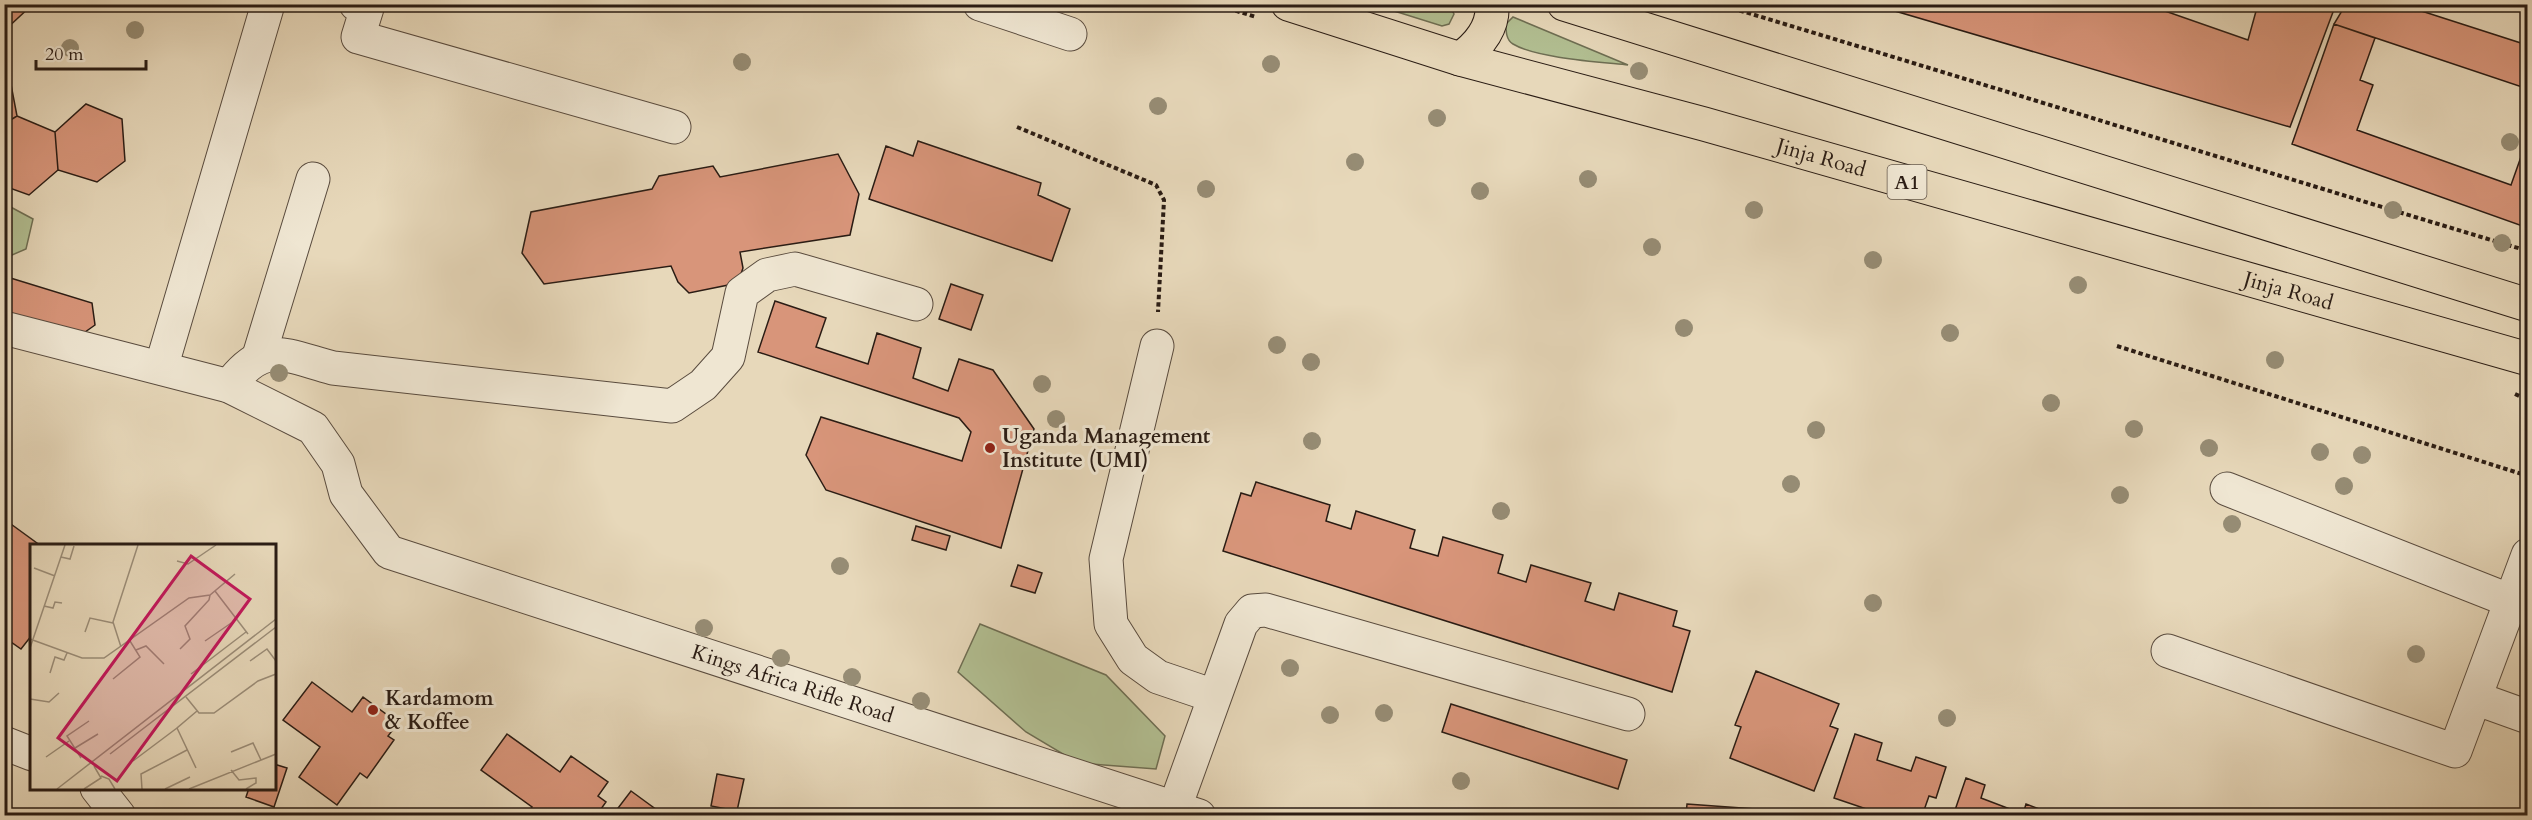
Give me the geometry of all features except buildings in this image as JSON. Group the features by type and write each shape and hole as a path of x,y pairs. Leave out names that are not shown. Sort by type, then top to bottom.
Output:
{"highway":[{"name":"Jinja Road","path":"1288,4 1460,59 1704,124 2528,359"},
{"path":"1460,59 1476,47 1487,31 1493,13 1492,4"},
{"path":"1564,4 2528,306"}],"street":[{"path":"161,368 268,4"},
{"path":"356,4 367,8 358,37 674,127"},
{"path":"980,4 1070,34"},
{"path":"259,356 313,179"},
{"path":"4,328 229,386 243,367 259,356 280,354 333,368 672,406 703,385 728,357 742,293 767,276 795,269 916,304"},
{"path":"1157,346 1106,559 1111,624 1133,659 1158,677 1215,696"},
{"name":"Kings Africa Rifle Road","path":"229,386 313,428 338,464 346,494 388,552 1187,812"},
{"path":"2227,489 2511,601"},
{"path":"2168,651 2455,751 2528,555"},
{"path":"1187,812 1215,696 1241,624 1252,611 1266,610 1628,714"},
{"path":"2475,698 2528,717"},
{"path":"4,743 30,753"},
{"path":"98,790 119,816"}],"path":[{"path":"1718,4 2008,90 2301,183 2528,250"},
{"path":"1017,127 1035,132 1156,185 1162,193 1164,200 1157,346"},
{"path":"2117,346 2528,476"}],"green space":[{"path":"1375,5 1449,5 1454,14 1449,24 1442,26"},
{"path":"1513,17 1628,65 1569,59 1523,49 1511,42 1506,32 1506,24"},
{"path":"5,204 33,219 26,249 5,258"},
{"path":"980,624 1106,675 1165,736 1156,769 1078,763 1026,732 958,672"}],"place":[{"name":"Uganda Management Institute (UMI)","path":"990,448"},
{"name":"Kardamom & Koffee","path":"373,710"}]}
